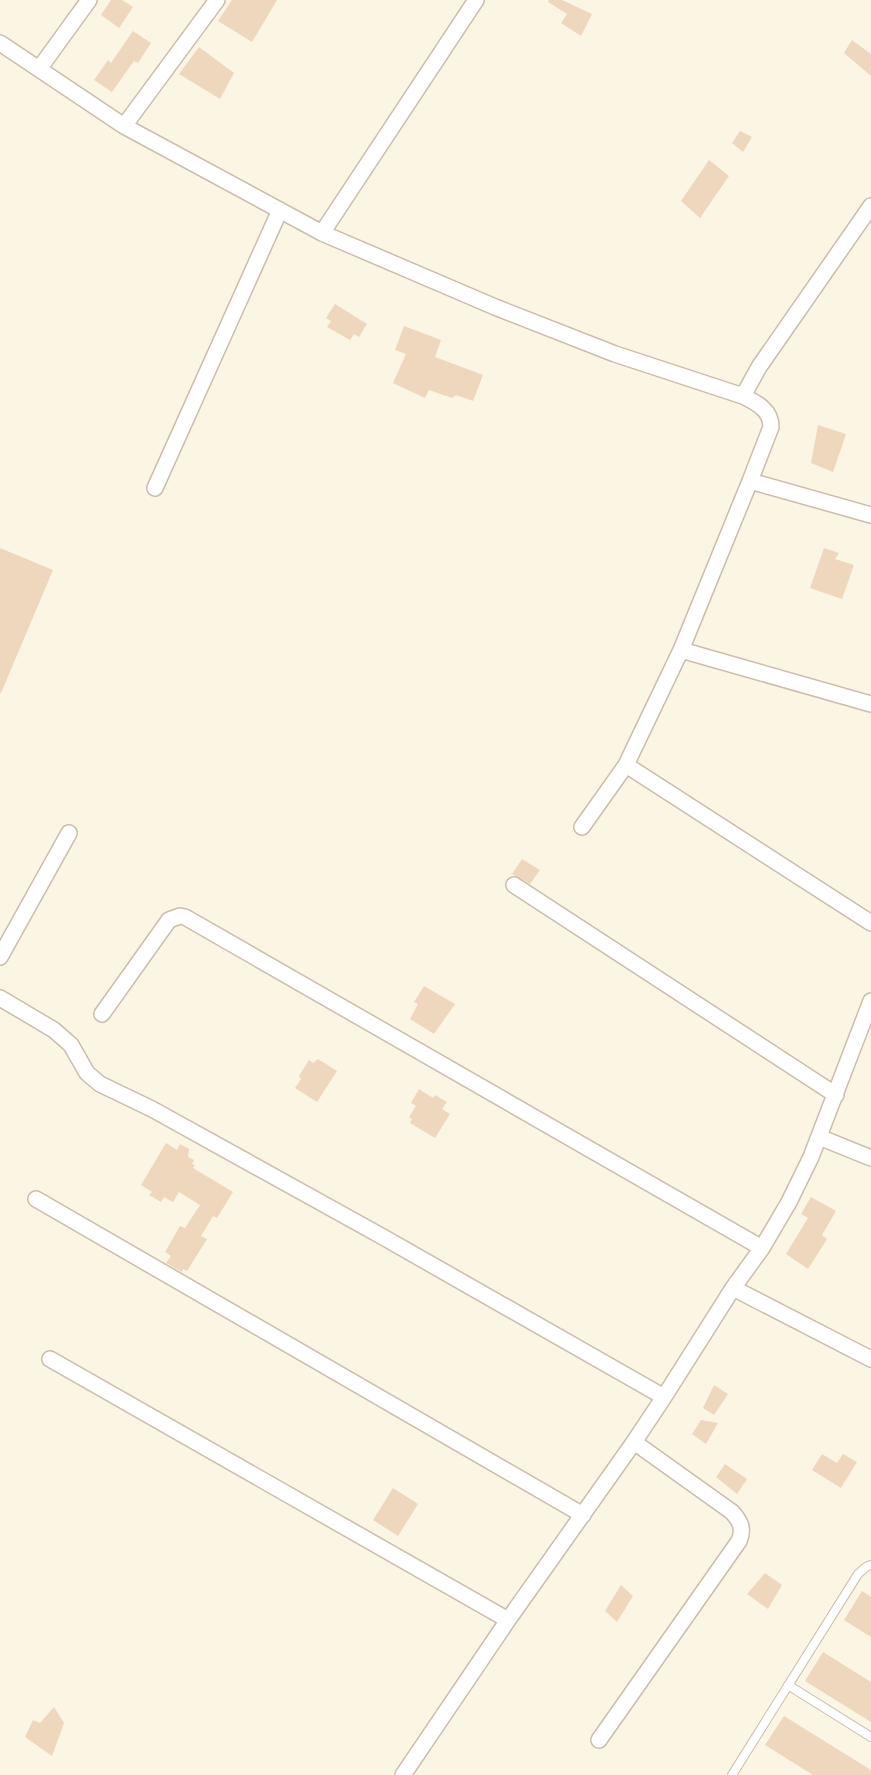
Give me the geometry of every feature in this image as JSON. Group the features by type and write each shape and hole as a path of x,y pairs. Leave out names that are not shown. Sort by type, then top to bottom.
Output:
{"street":[{"path":"39,69 89,0"},
{"path":"124,126 217,0"},
{"path":"322,233 476,0"},
{"path":"0,43 124,126 322,233 495,307 615,354 743,396 766,411 771,420 769,434 681,650 626,765 582,827"},
{"path":"743,396 759,367 871,206"},
{"path":"155,488 280,210"},
{"path":"750,481 871,515"},
{"path":"681,650 871,704"},
{"path":"626,765 871,923"},
{"path":"0,957 69,833"},
{"path":"514,885 836,1095"},
{"path":"102,1014 169,920 180,916 185,917 762,1248"},
{"path":"0,998 54,1030 70,1044 87,1073 100,1084 152,1109 383,1237 664,1397"},
{"path":"403,1775 508,1620 634,1442 762,1248 789,1202 865,1035 871,1001"},
{"path":"819,1137 871,1158"},
{"path":"36,1200 583,1515"},
{"path":"734,1288 871,1359"},
{"path":"50,1359 508,1620"},
{"path":"599,1740 742,1534 740,1524 732,1512 634,1442"}],"lane":[{"path":"732,1775 858,1574 871,1565"},
{"path":"788,1685 871,1737"}],"building":[{"path":"111,0 122,0 133,7 119,28 101,15"},
{"path":"232,0 277,0 252,42 218,21"},
{"path":"549,0 562,0 592,14 581,36 561,23 567,14 548,2"},
{"path":"133,31 151,43 138,63 134,61 112,92 94,80 108,60 111,63"},
{"path":"852,40 871,54 871,76 844,53"},
{"path":"199,47 234,73 220,99 179,74"},
{"path":"740,131 752,137 743,152 732,143"},
{"path":"709,160 729,176 700,218 681,201"},
{"path":"335,304 367,324 359,337 354,334 350,340 327,327 331,321 326,318"},
{"path":"404,326 441,340 435,357 483,375 473,401 456,395 452,398 429,390 425,398 393,383 406,354 395,350"},
{"path":"818,425 846,434 833,472 811,463"},
{"path":"0,548 53,570 1,693 0,693"},
{"path":"824,548 839,553 835,559 854,565 842,599 810,588"},
{"path":"522,859 540,870 530,884 512,874"},
{"path":"424,986 455,1004 434,1034 410,1019 418,1004 414,1002"},
{"path":"318,1059 337,1071 317,1102 295,1088 309,1060 313,1063"},
{"path":"419,1089 433,1098 435,1095 447,1102 442,1109 450,1114 435,1138 410,1123 412,1119 409,1117 416,1106 411,1103"},
{"path":"166,1143 177,1150 180,1144 189,1149 188,1157 194,1160 193,1168 233,1192 217,1218 213,1216 201,1236 207,1239 187,1271 183,1269 182,1272 166,1263 171,1256 165,1252 180,1226 185,1228 200,1205 179,1192 173,1202 164,1197 161,1202 149,1195 152,1192 141,1185"},
{"path":"811,1197 836,1211 822,1235 827,1239 808,1269 786,1254 808,1218 801,1214"},
{"path":"714,1385 728,1394 714,1415 703,1408"},
{"path":"701,1420 718,1423 706,1444 692,1434"},
{"path":"822,1454 837,1463 843,1454 857,1462 841,1488 812,1470"},
{"path":"725,1464 747,1479 737,1494 716,1477"},
{"path":"393,1488 418,1504 398,1536 373,1520"},
{"path":"765,1573 782,1585 768,1609 747,1594"},
{"path":"621,1585 633,1596 617,1622 605,1611"},
{"path":"862,1591 871,1597 871,1637 844,1620"},
{"path":"823,1652 871,1682 871,1722 805,1681"},
{"path":"54,1707 64,1723 52,1756 25,1737 33,1720 40,1723"},
{"path":"784,1716 871,1770 871,1775 813,1775 765,1745"}]}
